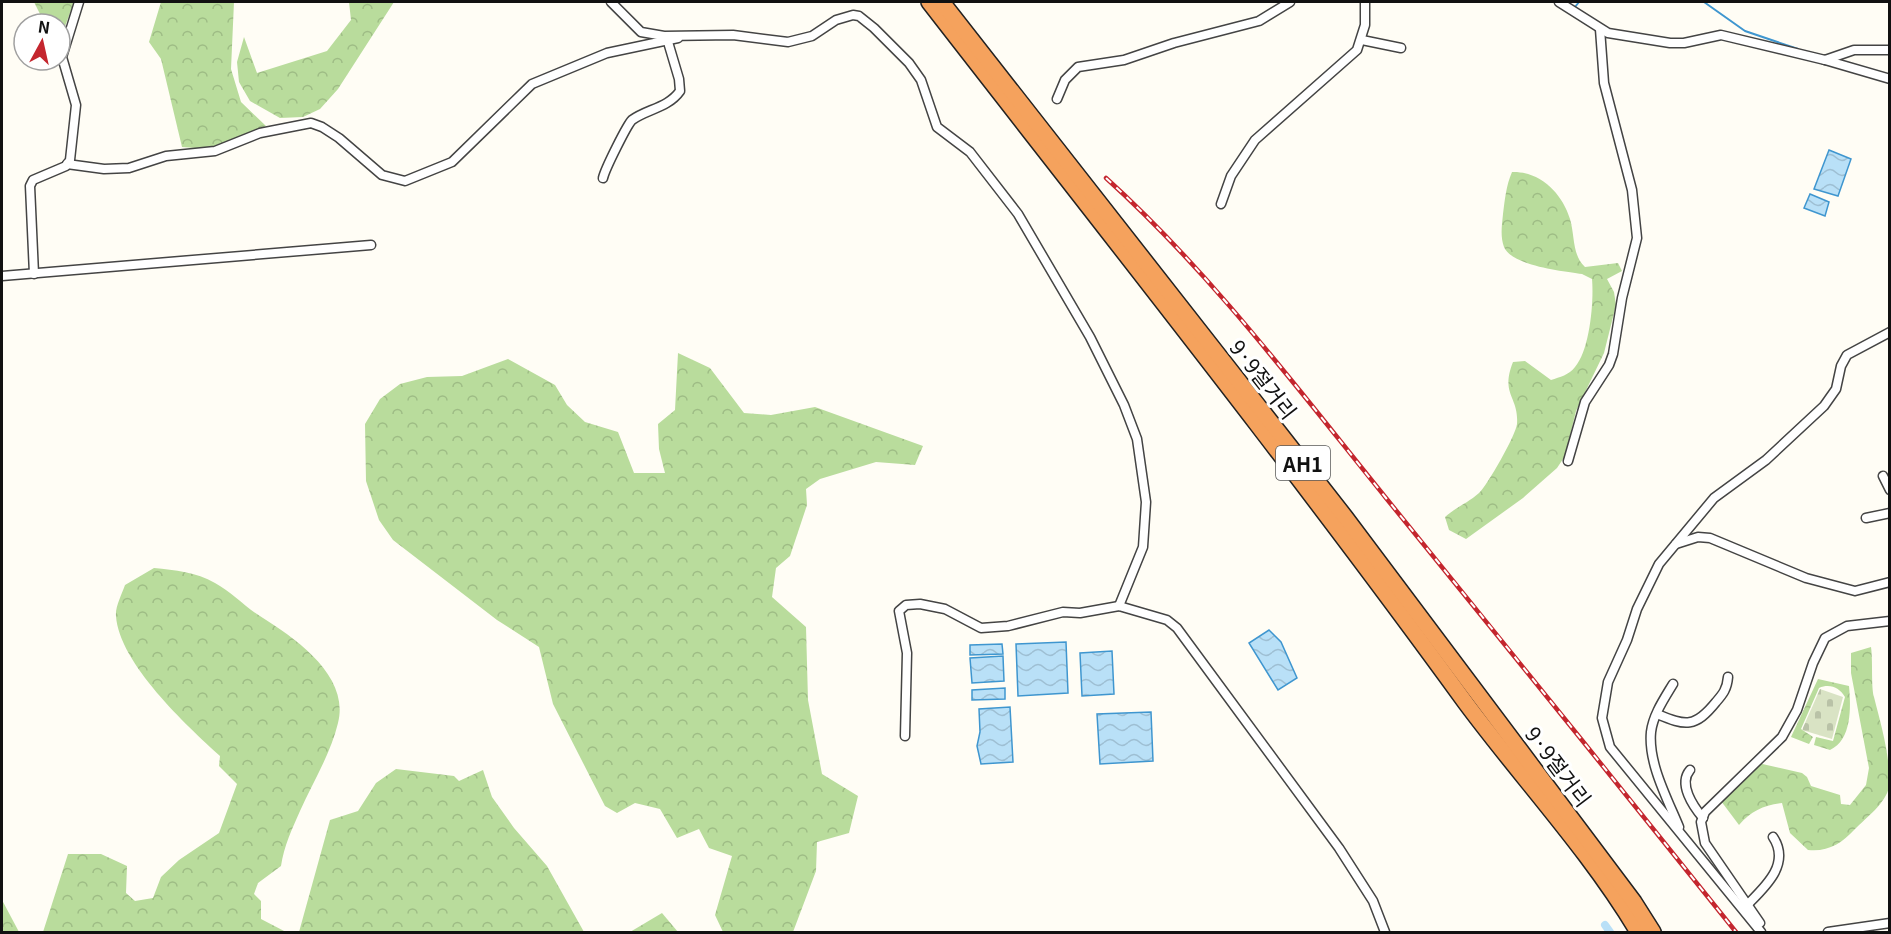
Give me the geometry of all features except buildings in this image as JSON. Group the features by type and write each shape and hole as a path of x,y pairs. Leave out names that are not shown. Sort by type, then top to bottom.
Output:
{"highway":[{"name":"9·9절거리","path":"929,2 1334,522 1501,751 1616,895 1638,933"},
{"name":"9·9절거리","path":"942,2 1346,518 1634,902 1653,933"}],"street":[{"path":"67,164 73,151 76,105 62,57 79,2"},
{"path":"611,2 641,32 683,36 734,35 788,42 812,36 836,20 853,15 859,16 909,63 921,80 938,127 970,152 1018,214 1090,337 1131,422 1137,438 1146,502 1144,539 1119,606"},
{"path":"1057,99 1065,80 1078,67 1124,60 1174,43 1259,21 1290,2"},
{"path":"1221,204 1231,176 1255,140 1349,59 1362,40 1366,16 1365,2"},
{"path":"1559,2 1608,33 1677,43 1721,34 1890,79"},
{"path":"1568,461 1585,402 1609,365 1613,354 1622,298 1637,238 1632,190 1604,82 1600,29"},
{"path":"34,274 30,186 33,180 67,164 88,168 129,168 166,156 215,152 260,133 311,123 339,138 382,175 405,181 452,162 532,84 607,53 668,42 683,36"},
{"path":"1362,40 1401,48"},
{"path":"603,178 605,168 631,121 666,104 680,91 680,79 668,42"},
{"path":"1825,60 1854,50 1890,50"},
{"path":"2,276 370,245"},
{"path":"1761,933 1610,747 1602,718 1608,682 1637,609 1659,564 1714,498 1766,460 1830,399 1847,356 1890,332"},
{"path":"1883,476 1890,490"},
{"path":"1866,518 1890,513"},
{"path":"1676,544 1698,537 1710,538 1806,578 1855,591 1890,582"},
{"path":"905,736 907,653 899,617 902,606 920,604 945,609 981,628 990,629 1063,612 1080,613 1119,606 1167,620 1177,628 1339,848 1372,901 1385,933"},
{"path":"1766,933 1705,843 1701,833 1703,818 1713,804 1782,737 1797,710 1813,663 1826,638 1846,626 1890,621"},
{"path":"1657,714 1677,722 1692,723 1703,718 1728,687 1728,677"},
{"path":"1672,684 1651,731 1651,745 1659,777 1682,835"},
{"path":"1690,770 1686,782 1688,792 1703,818"},
{"path":"1747,905 1771,879 1778,866 1781,856 1773,837"},
{"path":"1828,933 1872,929 1890,923"}],"green space":[{"path":"34,2 74,2 70,12 39,12"},
{"path":"161,2 234,2 231,69 241,102 266,126 209,149 182,147 161,59 149,42"},
{"path":"349,2 394,2 338,89 320,109 303,117 280,118 250,101 239,82 237,62 244,37 257,73 327,51 351,20"},
{"path":"1512,172 1532,175 1556,192 1570,219 1576,251 1585,267 1618,263 1622,271 1607,279 1614,292 1616,305 1604,353 1576,411 1565,456 1557,468 1523,498 1466,539 1449,530 1445,517 1479,493 1501,460 1512,438 1517,424 1517,415 1508,382 1513,362 1525,361 1551,380 1564,375 1573,370 1580,359 1590,325 1592,279 1582,274 1527,263 1517,259 1504,247 1503,214"},
{"path":"678,353 710,368 744,413 771,415 815,407 923,446 915,465 876,462 820,479 806,489 807,505 790,556 776,568 772,597 806,627 808,700 822,774 858,796 849,833 817,842 816,871 793,932 723,932 715,915 732,856 709,848 699,829 677,838 660,809 635,803 617,813 605,806 553,704 539,647 497,620 393,540 379,520 366,481 365,424 380,399 400,384 427,377 462,376 508,359 555,385 567,405 585,422 618,432 634,473 665,473 659,449 658,424 675,410"},
{"path":"154,568 193,574 221,587 304,648 328,675 336,690 340,706 338,723 331,745 291,831 281,866 258,883 254,894 261,901 261,919 286,932 43,932 68,854 101,854 127,866 126,893 135,901 153,898 161,877 179,860 219,833 237,784 219,766 220,756 173,711 142,673 120,634 116,612 125,585"},
{"path":"1871,647 1873,693 1885,742 1889,776 1889,787 1884,799 1845,839 1822,850 1808,850 1790,833 1782,803 1758,810 1739,825 1721,801 1758,763 1802,773 1807,777 1811,786 1840,795 1841,804 1850,805 1866,785 1869,768 1851,673 1851,653"},
{"path":"1818,679 1849,686 1849,722 1843,739 1830,750 1814,745 1816,737 1833,741 1845,697 1834,687 1819,688 1801,729 1813,737 1809,744 1791,737"},
{"path":"1820,689 1843,697 1832,739 1802,730"},
{"path":"396,769 454,776 459,781 483,770 492,797 514,828 547,866 584,932 299,932 330,820 358,811 376,783"},
{"path":"2,900 19,932 2,932"},
{"path":"662,913 678,932 630,932"}],"water":[{"path":"1829,150 1851,159 1838,196 1814,189"},
{"path":"1810,194 1829,202 1825,216 1804,208"},
{"path":"1269,630 1281,642 1297,678 1278,690 1249,643"},
{"path":"1066,642 1068,693 1018,696 1016,644"},
{"path":"1002,644 1003,654 970,655 970,645"},
{"path":"1112,651 1114,694 1082,696 1080,653"},
{"path":"1003,656 1004,681 972,683 970,658"},
{"path":"1005,688 1005,699 972,700 972,690"},
{"path":"1010,707 1013,762 981,764 977,746 980,732 979,709"},
{"path":"1151,712 1153,761 1100,764 1097,714"}],"waterway":[{"path":"1575,7 1579,2"},
{"path":"1704,2 1745,31 1798,49"},
{"path":"1605,925 1610,932"}],"railway":[{"path":"1106,178 1182,253 1252,332 1736,932"}]}
